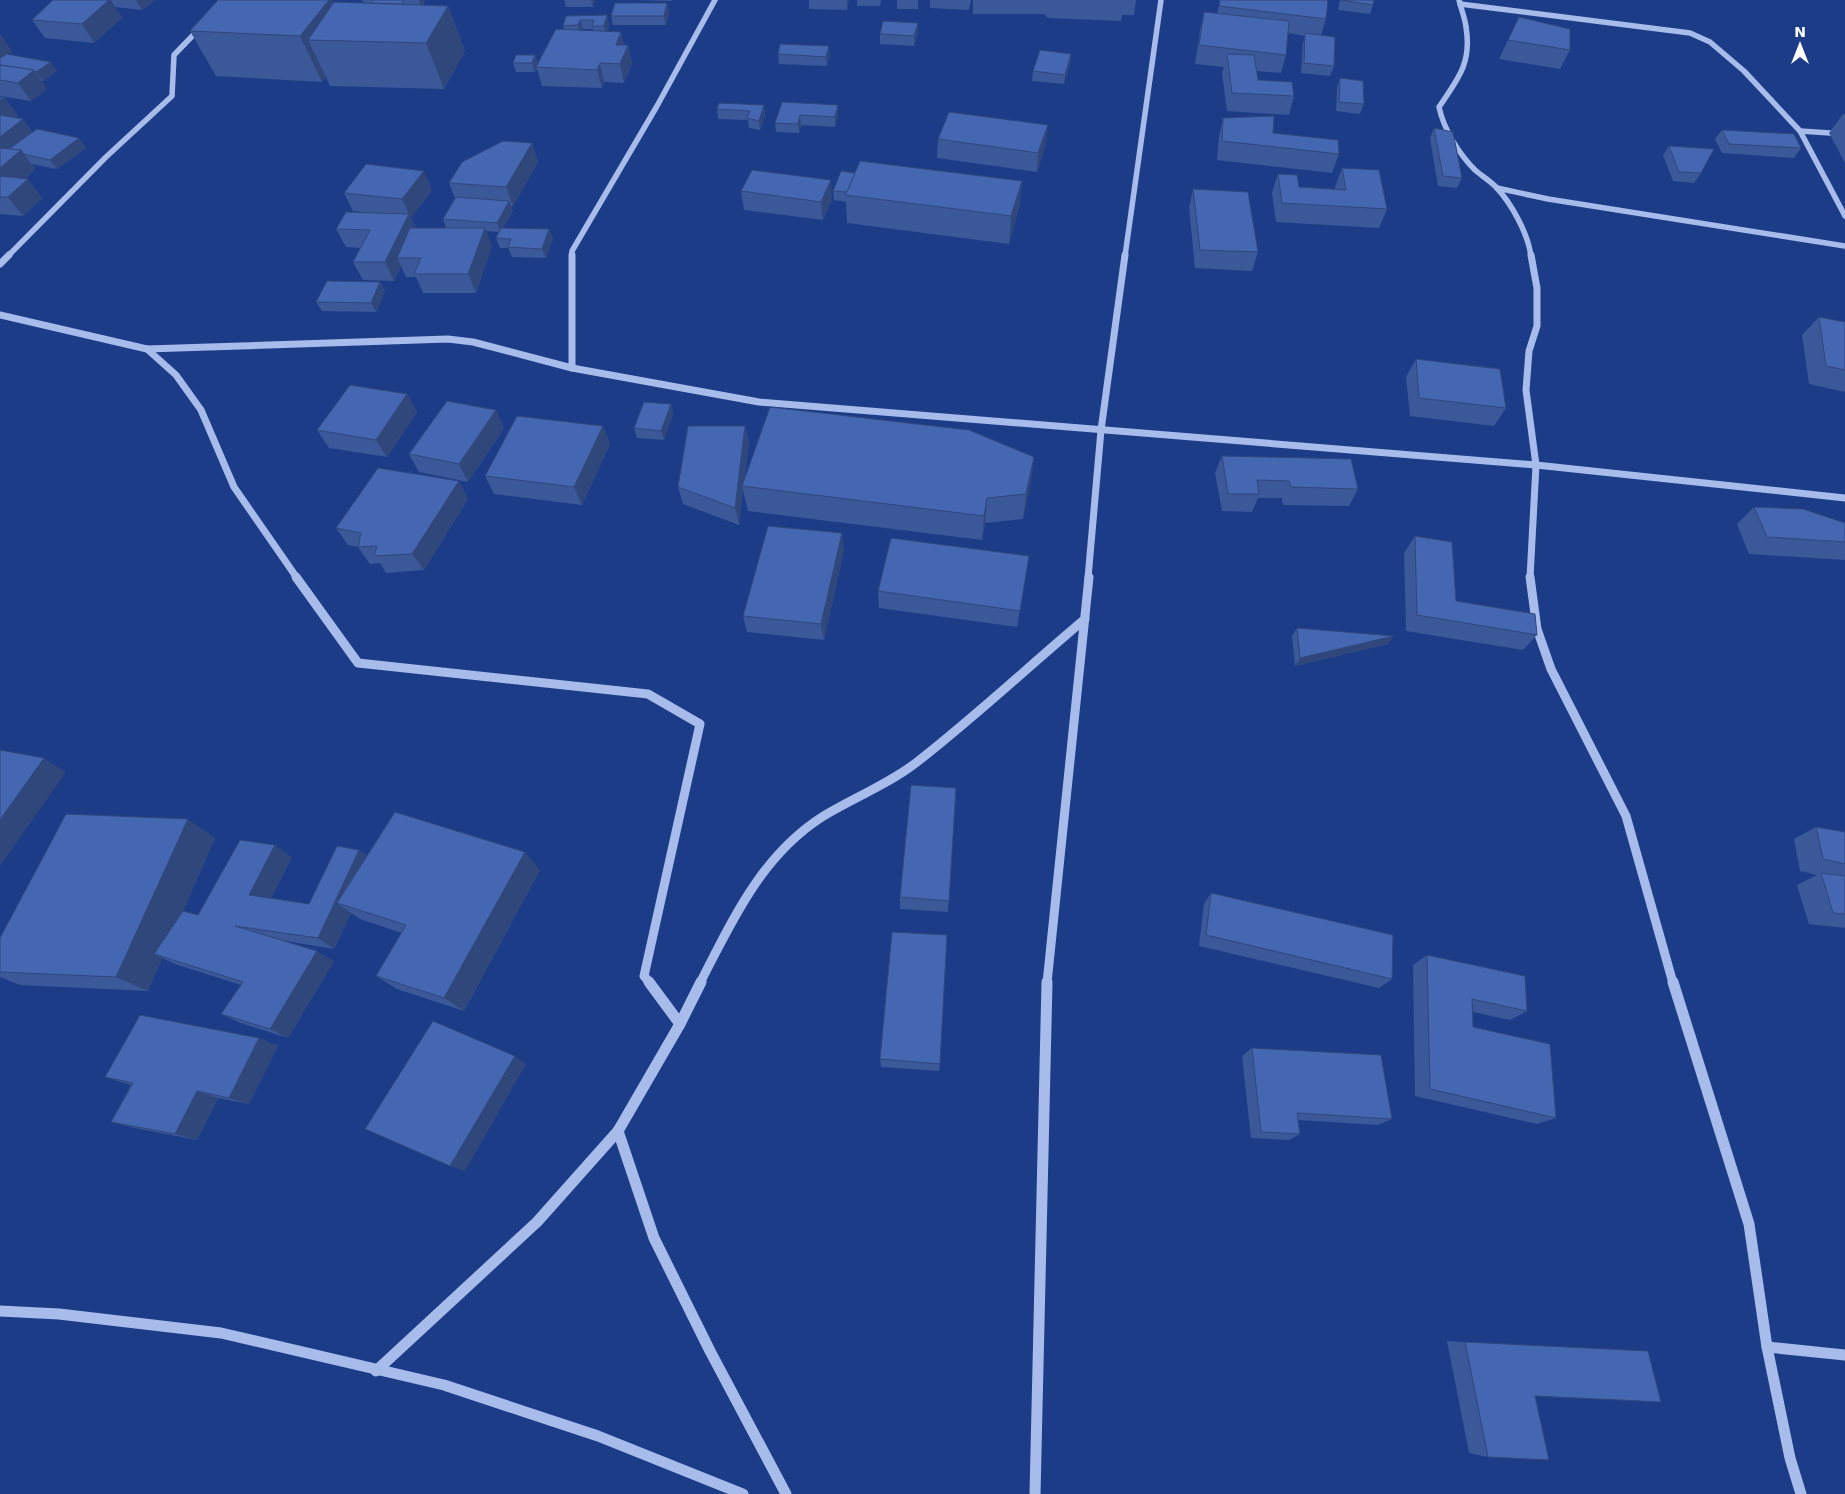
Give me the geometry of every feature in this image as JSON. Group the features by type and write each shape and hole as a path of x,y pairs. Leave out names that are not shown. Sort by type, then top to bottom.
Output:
{"street":[{"path":"572,368 572,252 657,106 714,0"},
{"path":"1035,1494 1048,976 1085,619 1102,430 1161,0"},
{"path":"1800,1494 1790,1458 1767,1346 1749,1224 1685,1026 1626,816 1550,670 1537,629 1529,573 1536,466 1526,390 1529,351 1537,326 1537,288 1530,248 1512,209 1497,188 1474,170 1458,150 1441,117 1439,107 1456,85 1467,65 1469,47 1460,2 1701,36 1744,71 1800,131 1845,216"},
{"path":"0,264 106,157 172,96 174,55 206,20"},
{"path":"1800,131 1845,134"},
{"path":"1497,188 1548,199 1845,246"},
{"path":"0,315 147,349 448,339 473,342 572,368 759,402 1536,466 1845,498"},
{"path":"147,349 176,375 201,410 234,487 342,645 358,663 648,694 700,724 644,976 680,1024"},
{"path":"376,1370 536,1222 618,1131 680,1024 734,916 765,868 794,838 820,818 916,763 1085,619"},
{"path":"618,1131 654,1238 710,1350 786,1494"},
{"path":"0,1311 59,1314 221,1333 444,1385 598,1436 743,1494"},
{"path":"1767,1346 1845,1355"}],"building":[{"path":"53,0 109,0 82,24 32,20"},
{"path":"218,0 329,0 300,36 190,31"},
{"path":"372,0 404,0 402,4 370,3"},
{"path":"1220,0 1328,0 1326,19 1219,6"},
{"path":"1341,0 1374,0 1373,5"},
{"path":"334,2 448,6 426,43 308,40"},
{"path":"615,3 667,3 664,16 611,16"},
{"path":"1204,12 1289,21 1286,55 1199,45"},
{"path":"607,15 604,26 592,26 594,20 580,20 578,25 563,26 566,16"},
{"path":"1519,17 1570,29 1570,50 1508,40"},
{"path":"883,21 918,23 914,36 880,34"},
{"path":"556,29 621,32 616,45 628,45 620,64 600,63 597,70 536,67"},
{"path":"1305,33 1335,37 1334,66 1304,63"},
{"path":"780,44 829,46 826,57 778,54"},
{"path":"1040,50 1071,54 1065,75 1033,71"},
{"path":"7,54 51,62 36,72 34,70 0,65 0,58"},
{"path":"1227,54 1254,55 1258,80 1292,82 1294,96 1232,93"},
{"path":"516,55 535,55 532,63 513,63"},
{"path":"0,65 34,70 18,83 0,80"},
{"path":"1340,78 1363,81 1364,104 1339,102"},
{"path":"782,102 838,105 835,117 800,115 798,124 775,123"},
{"path":"719,103 764,105 759,121 747,118 750,111 717,109"},
{"path":"949,112 1048,125 1038,153 938,139"},
{"path":"0,115 23,119 0,137"},
{"path":"1274,116 1273,133 1338,140 1339,154 1222,141 1223,118"},
{"path":"1434,128 1453,132 1462,178 1443,176"},
{"path":"37,129 79,138 50,160 24,154 21,150 9,149"},
{"path":"1722,130 1794,134 1801,148 1729,144"},
{"path":"503,141 532,143 506,187 449,183 462,162"},
{"path":"1669,146 1714,149 1701,173 1679,172"},
{"path":"0,148 21,150 0,168"},
{"path":"860,161 1022,181 1011,216 845,195"},
{"path":"366,164 424,171 402,199 344,193"},
{"path":"1342,168 1379,170 1387,209 1282,203 1278,174 1297,175 1299,187 1346,190"},
{"path":"752,170 831,180 821,202 741,191"},
{"path":"841,171 855,173 847,192 833,191"},
{"path":"0,176 28,179 8,197 0,197"},
{"path":"1193,189 1248,192 1258,252 1200,250"},
{"path":"456,197 509,201 497,223 443,219"},
{"path":"346,212 409,214 385,262 353,262 370,230 336,229"},
{"path":"410,228 485,228 468,274 414,274 421,258 397,258"},
{"path":"501,228 549,229 542,249 508,247 511,239 496,238"},
{"path":"327,281 380,282 371,303 316,302"},
{"path":"1819,317 1845,322 1845,370 1826,366"},
{"path":"1416,359 1500,369 1506,408 1419,398"},
{"path":"350,385 407,394 376,440 317,430"},
{"path":"447,401 496,410 459,464 409,454"},
{"path":"644,402 671,404 661,431 634,428"},
{"path":"770,407 969,430 1034,457 1026,494 987,498 984,516 742,486"},
{"path":"517,416 603,426 574,487 485,476"},
{"path":"688,426 745,426 735,508 678,487"},
{"path":"1222,456 1351,459 1358,489 1291,487 1289,481 1257,480 1259,494 1228,494"},
{"path":"378,468 459,481 412,554 374,556 377,546 358,547 361,533 336,528"},
{"path":"1754,507 1803,509 1845,523 1845,542 1767,537"},
{"path":"768,526 842,533 821,624 743,616"},
{"path":"1415,536 1452,542 1456,601 1535,614 1537,635 1417,615"},
{"path":"891,538 1029,556 1020,611 878,591"},
{"path":"1297,628 1394,636 1300,658"},
{"path":"0,750 44,758 0,820"},
{"path":"911,785 956,788 949,901 900,897"},
{"path":"395,812 525,852 444,998 376,976 406,925 337,903"},
{"path":"66,814 188,819 116,977 0,972 0,938"},
{"path":"1816,827 1845,832 1845,864 1823,859"},
{"path":"240,840 275,845 249,895 309,904 337,846 359,850 318,938 235,926 317,951 270,1029 221,1014 243,982 154,954 183,911 198,915"},
{"path":"1821,873 1845,876 1845,914 1833,913"},
{"path":"1211,893 1393,935 1392,979 1206,935"},
{"path":"892,932 947,935 940,1064 880,1059"},
{"path":"1427,955 1525,976 1527,1011 1472,999 1473,1027 1550,1044 1556,1118 1430,1089"},
{"path":"140,1015 259,1038 229,1098 197,1091 175,1134 111,1122 133,1083 105,1077"},
{"path":"433,1021 515,1056 450,1166 365,1129"},
{"path":"1252,1048 1381,1055 1392,1119 1297,1113 1300,1134 1261,1132"},
{"path":"1465,1342 1648,1351 1661,1402 1535,1396 1549,1460 1488,1457"}]}
